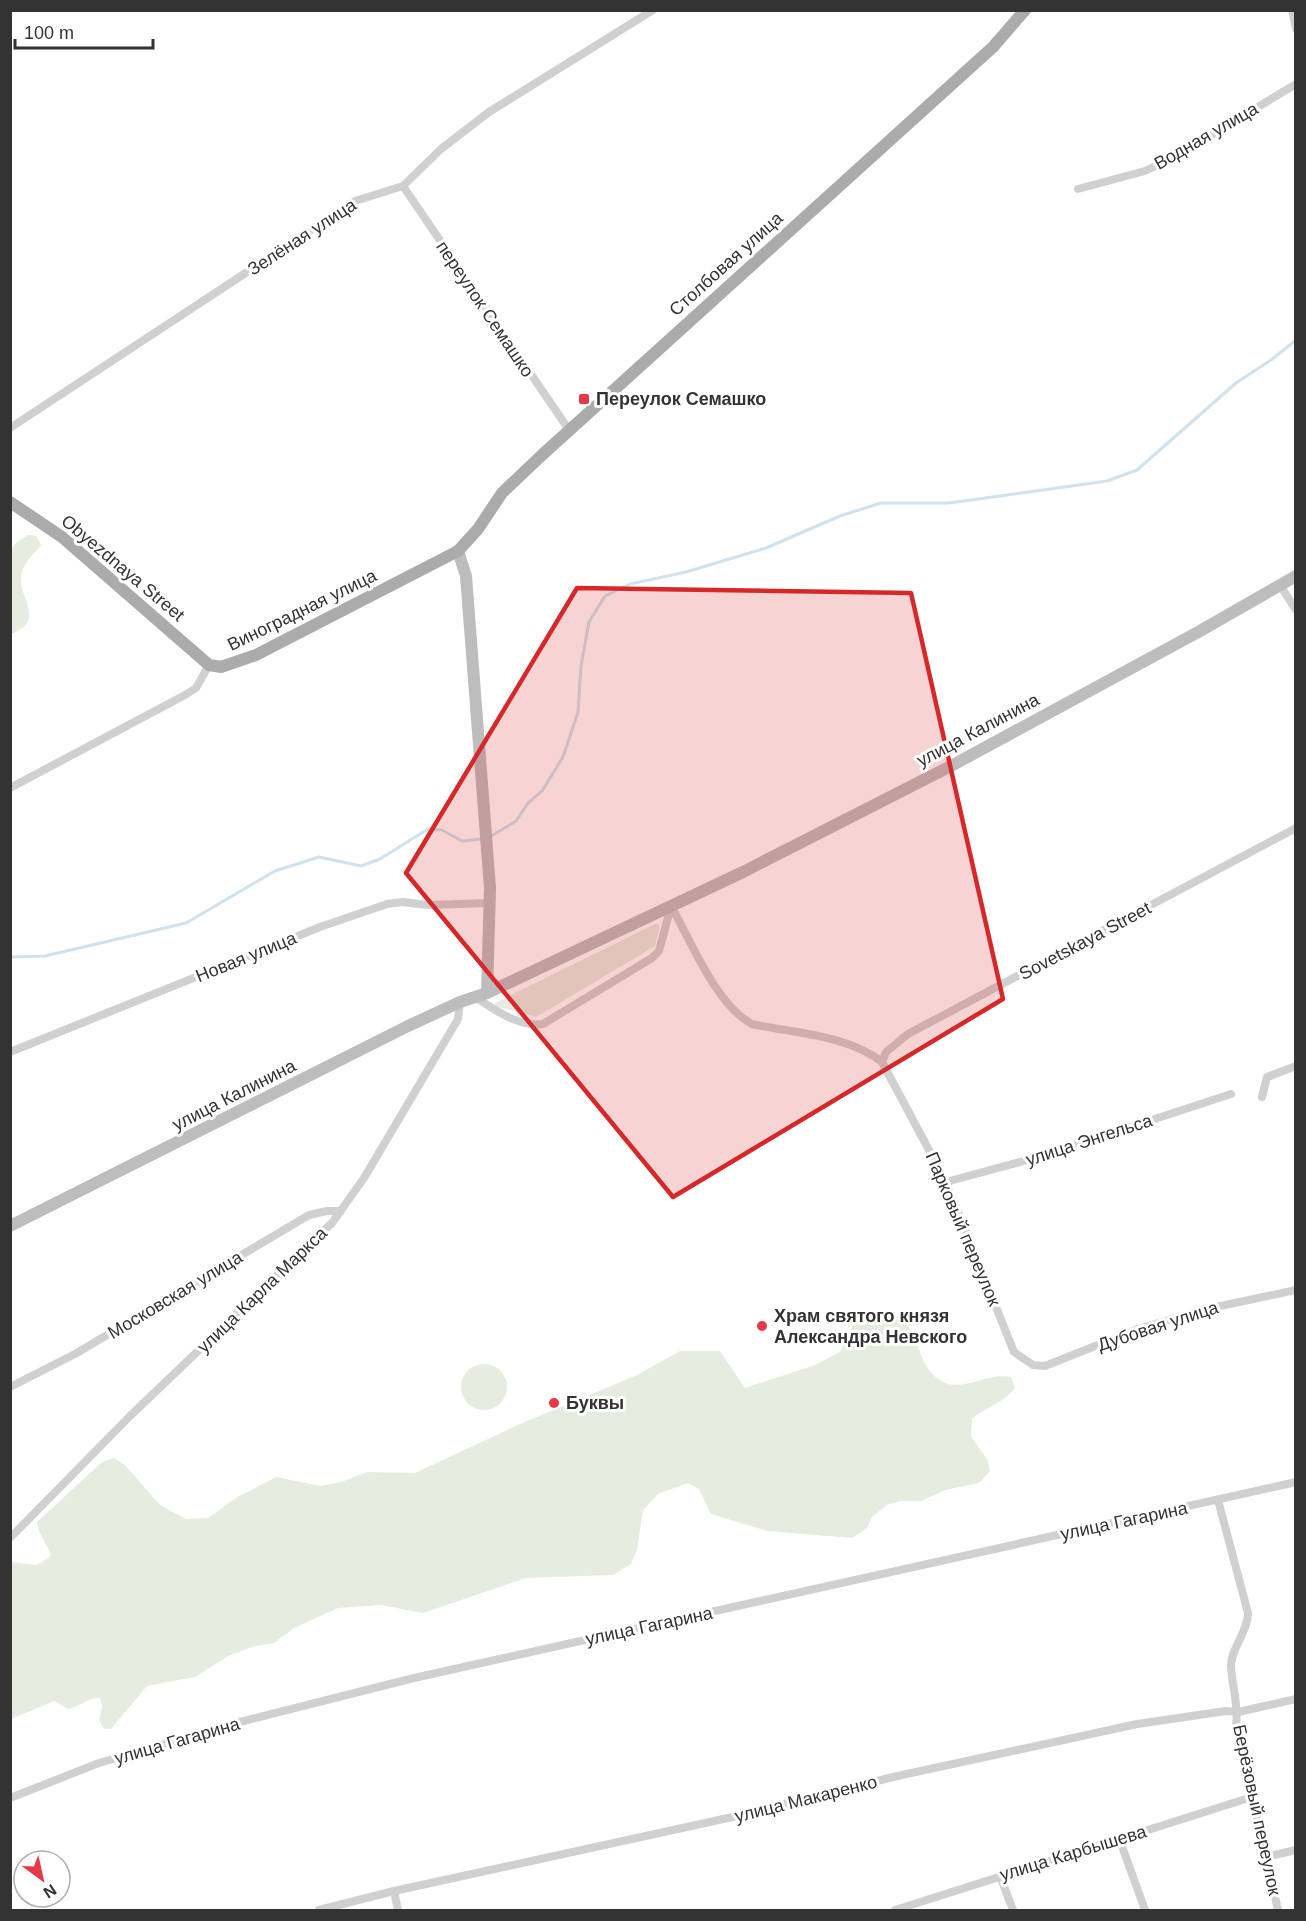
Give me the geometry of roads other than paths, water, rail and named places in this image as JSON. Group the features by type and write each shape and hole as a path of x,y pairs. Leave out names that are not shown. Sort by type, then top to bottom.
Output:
{"main road":[{"name":"Столбовая улица","path":"458,551 478,529 502,493 993,47 1025,10"},
{"name":"Obyezdnaya Street","path":"10,502 62,537 209,665"},
{"name":"Виноградная улица","path":"209,665 227,666 256,655 458,551"}],"street":[{"name":"Зелёная улица","path":"10,428 355,201 402,186 441,149 489,112 653,10"},
{"path":"1292,10 1296,29"},
{"name":"Водная улица","path":"1078,189 1145,171 1180,154 1295,84"},
{"name":"переулок Семашко","path":"402,186 569,430"},
{"path":"458,551 466,576 487,852 489,903 481,995 494,1010 533,1026 543,1024 652,958 659,951 670,906"},
{"name":"улица Калинина","path":"10,1227 460,1002 481,995 670,906 951,766 1296,576"},
{"path":"1280,585 1296,610"},
{"name":"Виноградная улица","path":"10,788 185,695 196,688 209,665"},
{"name":"Sovetskaya Street","path":"882,1062 886,1052 908,1034 1296,828"},
{"name":"Новая улица","path":"10,1052 309,931 387,904 403,902 427,905 489,903"},
{"name":"Парковый переулок","path":"670,906 720,993 737,1016 752,1024 854,1045 870,1052 882,1062 946,1182 1014,1352 1023,1360"},
{"name":"улица Карла Маркса","path":"10,1539 130,1416 284,1270 341,1211 364,1178 458,1019 460,1002"},
{"path":"1262,1097 1267,1077 1296,1066"},
{"name":"улица Энгельса","path":"946,1182 1042,1156 1231,1094"},
{"name":"Московская улица","path":"10,1387 75,1354 309,1215 341,1211"},
{"name":"Дубовая улица","path":"1023,1360 1045,1366 1149,1325 1206,1308 1296,1290"},
{"name":"улица Гагарина","path":"10,1798 110,1760 236,1723 414,1678 1296,1482"},
{"name":"Берёзовый переулок","path":"1218,1500 1248,1613 1248,1622 1231,1664 1238,1712 1236,1726 1278,1911"},
{"name":"улица Макаренко","path":"319,1911 393,1891 737,1816 893,1777 1125,1726 1226,1710 1238,1712 1296,1700"},
{"name":"улица Карбышева","path":"895,1911 1252,1797"},
{"path":"1119,1838 1145,1911"},
{"path":"1265,1857 1296,1850"},
{"path":"1000,1876 1013,1911"},
{"path":"393,1891 398,1911"}],"waterway":[{"path":"488,838 516,821 528,803 542,791 563,757 578,712 581,666 589,622 605,596 630,584 686,572 766,548 840,516 881,503 949,503 1107,481 1137,470 1236,383 1296,340"},
{"path":"10,957 45,956 186,923 275,871 319,857 361,866 380,859 428,829 442,830 462,841 482,839"}],"place":[{"name":"Переулок Семашко","path":"584,399"},
{"name":"Храм святого князя Александра Невского","path":"762,1326"},
{"name":"Буквы","path":"554,1403"}]}
